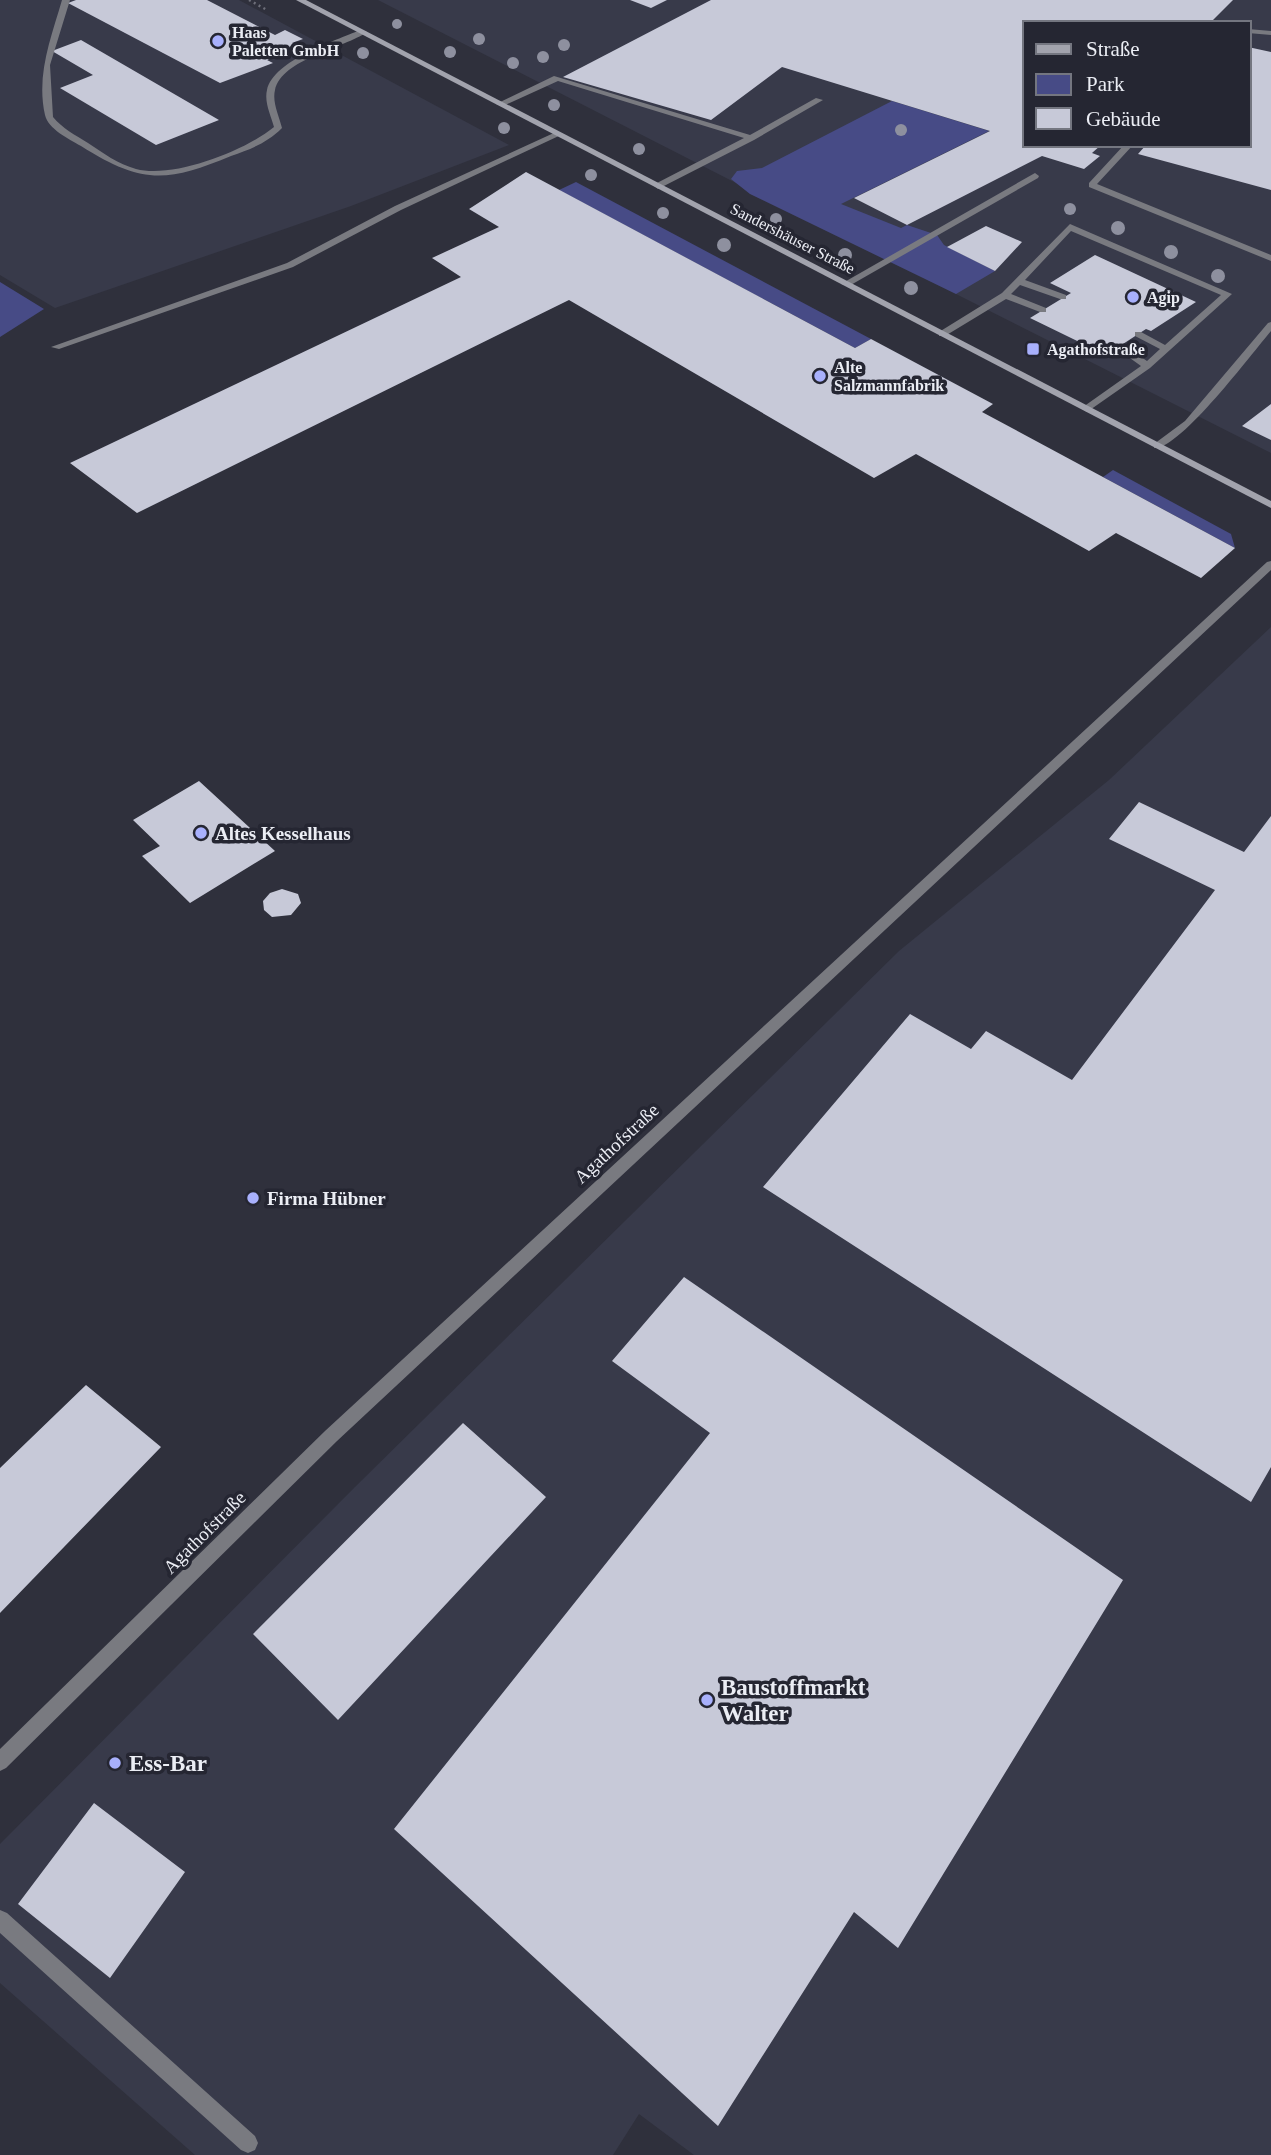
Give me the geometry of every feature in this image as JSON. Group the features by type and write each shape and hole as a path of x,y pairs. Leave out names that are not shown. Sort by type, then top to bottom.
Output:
{"main road":[{"name":"Sandershäuser Straße","path":"300,0 1271,505"}],"street":[{"path":"66,0 46,65 49,117 103,159 132,173 150,177 170,175 261,142 278,128 270,94 275,78 307,57 363,32"},
{"path":"1250,31 1271,33"},
{"path":"500,104 557,78 751,138"},
{"path":"658,186 819,100"},
{"path":"55,347 290,265 398,208 559,134"},
{"path":"1127,147 1092,185 1271,258"},
{"path":"846,284 1035,176"},
{"path":"942,334 1005,295 1070,227 1227,294 1147,366 1087,409"},
{"path":"1019,281 1063,297"},
{"path":"1005,295 1043,310"},
{"path":"1158,446 1189,423 1271,325"},
{"path":"1138,334 1166,349"},
{"path":"1119,346 1147,366"},
{"name":"Agathofstraße","path":"0,1762 331,1436 1271,564"},
{"path":"0,1920 248,2143"}],"shaded area":[{"path":"0,0 239,0 509,145 351,206 55,308 0,275"},
{"path":"378,0 1271,0 1271,453 734,182"},
{"name":"Baustoffmarkt Walter","path":"1271,627 1271,2155 694,2155 639,2114 613,2155 195,2155 0,1983 0,1844 355,1487 899,951 1109,780"}],"green space":[{"path":"892,101 989,131 841,204 901,228 907,225 937,235 944,245 995,271 956,294 750,194 731,179 737,171 762,168"},
{"path":"576,182 871,339 855,348 559,190"},
{"path":"0,282 44,309 0,337"},
{"path":"1113,470 1231,534 1235,548 1103,477"}],"building":[{"name":"Haas Paletten GmbH","path":"76,0 207,0 275,35 285,30 303,39 292,43 299,47 267,60 273,63 220,83 68,3"},
{"path":"630,0 667,0 651,8"},
{"path":"711,0 1233,0 1212,21 1023,21 1023,147 1099,147 1092,153 1100,156 1084,169 1042,156 907,225 854,198 990,131 782,67 711,120 563,77"},
{"path":"81,40 219,120 156,145 60,88 93,75 52,51"},
{"path":"1250,47 1271,52 1271,190 1138,154 1144,147 1250,147"},
{"name":"Alte Salzmannfabrik","path":"526,172 855,348 871,339 993,404 982,412 1235,548 1201,578 1116,533 1089,551 916,454 874,478 569,300 137,513 70,463 461,277 432,258 499,227 469,209"},
{"path":"986,226 1022,242 995,271 947,247"},
{"path":"1095,255 1196,302 1151,331 1146,329 1106,355 1030,318 1071,293 1050,283"},
{"path":"1271,404 1271,440 1242,426"},
{"name":"Altes Kesselhaus","path":"199,781 275,851 190,903 142,856 160,846 133,820"},
{"path":"1139,802 1244,852 1271,816 1271,1467 1251,1502 763,1187 910,1014 971,1049 986,1031 1072,1080 1215,890 1109,839"},
{"path":"282,889 298,894 301,903 291,915 272,917 264,910 263,901 270,893"},
{"path":"684,1277 1123,1580 898,1948 854,1912 718,2126 394,1829 710,1433 612,1361"},
{"path":"86,1385 161,1447 0,1613 0,1468"},
{"path":"463,1423 546,1497 338,1720 253,1634"},
{"path":"94,1803 185,1872 110,1978 18,1904"}],"place":[{"name":"Haas Paletten GmbH","path":"218,41"},
{"name":"Agip","path":"1133,297"},
{"name":"Agathofstraße","path":"1033,349"},
{"name":"Alte Salzmannfabrik","path":"820,376"},
{"name":"Altes Kesselhaus","path":"201,833"},
{"name":"Firma Hübner","path":"253,1198"},
{"name":"Baustoffmarkt Walter","path":"707,1700"},
{"name":"Ess-Bar","path":"115,1763"}]}
